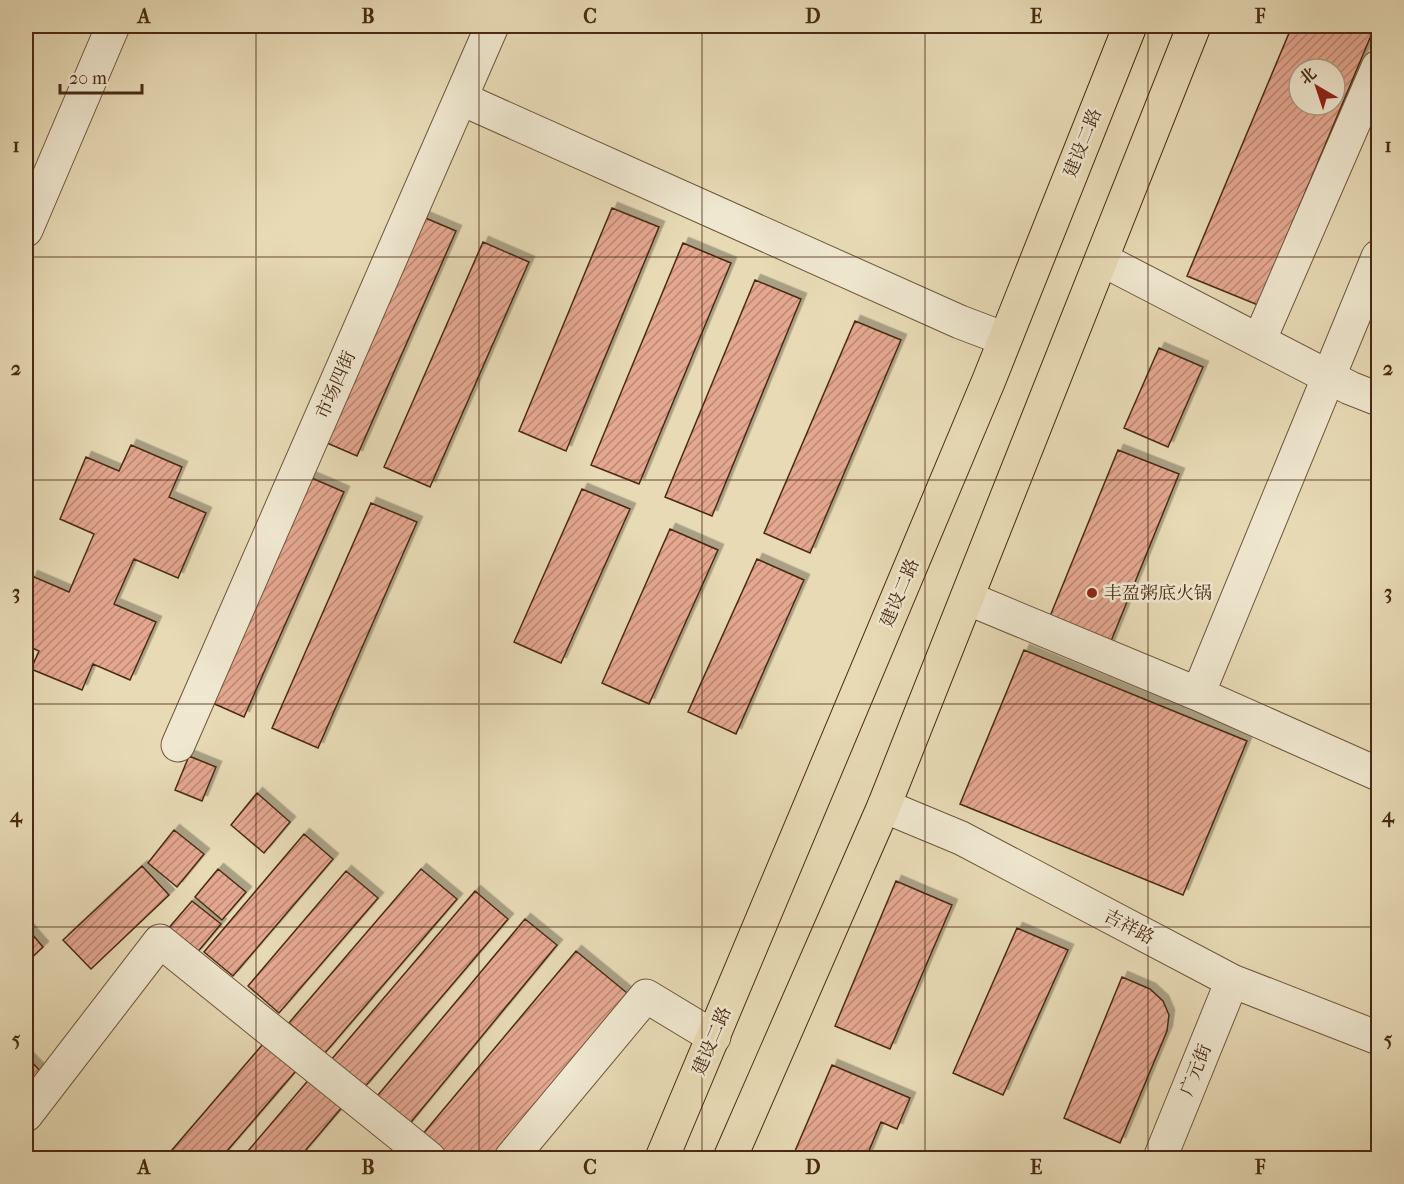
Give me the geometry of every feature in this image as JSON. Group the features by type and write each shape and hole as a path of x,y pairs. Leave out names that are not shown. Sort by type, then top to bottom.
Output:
{"main road":[{"name":"建设二路","path":"662,1158 1005,339 1130,26"},
{"path":"730,1158 884,806 1103,260 1194,26"}],"street":[{"path":"26,230 113,26"},
{"name":"市场四街","path":"178,745 492,26"},
{"path":"1259,341 1378,68"},
{"path":"462,99 960,322 1005,339"},
{"path":"1198,694 1378,257"},
{"path":"1103,260 1329,377 1378,399"},
{"path":"967,598 1198,694 1378,774"},
{"name":"吉祥路","path":"884,806 961,838 1232,981 1378,1038"},
{"path":"26,1115 160,941 429,1158"},
{"name":"广元街","path":"1160,1158 1232,981"},
{"path":"511,1158 646,996 714,1037"}],"building":[{"path":"1292,26 1375,26 1347,93 1347,57 1287,57 1287,117 1337,117 1258,305 1187,276"},
{"path":"612,208 659,227 566,451 519,431"},
{"path":"409,211 456,231 357,456 311,436"},
{"path":"483,242 529,262 430,487 384,467"},
{"path":"683,243 731,263 639,484 591,465"},
{"path":"755,280 801,299 712,516 665,497"},
{"path":"855,321 901,340 810,553 764,533"},
{"path":"1159,348 1203,367 1168,447 1124,428"},
{"path":"131,445 182,467 169,497 206,513 178,578 134,559 114,604 156,622 130,680 93,664 82,690 31,669 39,651 26,645 26,590 32,576 69,592 94,534 60,519 86,457 119,471"},
{"path":"1118,450 1179,474 1107,651 1046,626"},
{"path":"298,472 344,492 244,717 199,697"},
{"path":"582,489 630,509 561,663 514,642"},
{"path":"371,503 417,522 318,748 272,728"},
{"path":"670,529 718,550 649,704 602,683"},
{"path":"757,559 804,580 736,734 688,712"},
{"path":"1024,650 1247,741 1183,895 960,804"},
{"path":"189,756 216,767 202,801 175,790"},
{"path":"257,793 290,822 264,853 231,825"},
{"path":"174,830 204,854 177,887 148,863"},
{"path":"304,834 333,859 233,976 204,952"},
{"path":"142,866 169,895 91,969 63,940"},
{"path":"218,869 246,892 222,920 195,897"},
{"path":"421,869 457,899 325,1053 289,1023"},
{"path":"346,871 378,898 279,1013 248,986"},
{"path":"896,881 952,905 890,1049 835,1026"},
{"path":"475,891 508,919 364,1088 331,1060"},
{"path":"192,901 221,924 196,954 167,930"},
{"path":"525,919 557,945 407,1127 374,1100"},
{"path":"26,927 43,947 26,963"},
{"path":"1017,928 1068,950 1003,1095 953,1073"},
{"path":"576,951 638,1002 507,1158 451,1158 422,1135"},
{"path":"1122,977 1150,989 1163,1001 1169,1015 1167,1031 1120,1143 1064,1118"},
{"path":"269,1037 301,1065 221,1158 182,1158 172,1150"},
{"path":"26,1056 47,1078 26,1099"},
{"path":"832,1065 910,1098 897,1129 881,1122 866,1158 792,1158"},
{"path":"311,1077 344,1105 299,1158 242,1158"}],"place":[{"name":"丰盈粥底火锅","path":"1092,593"}]}
